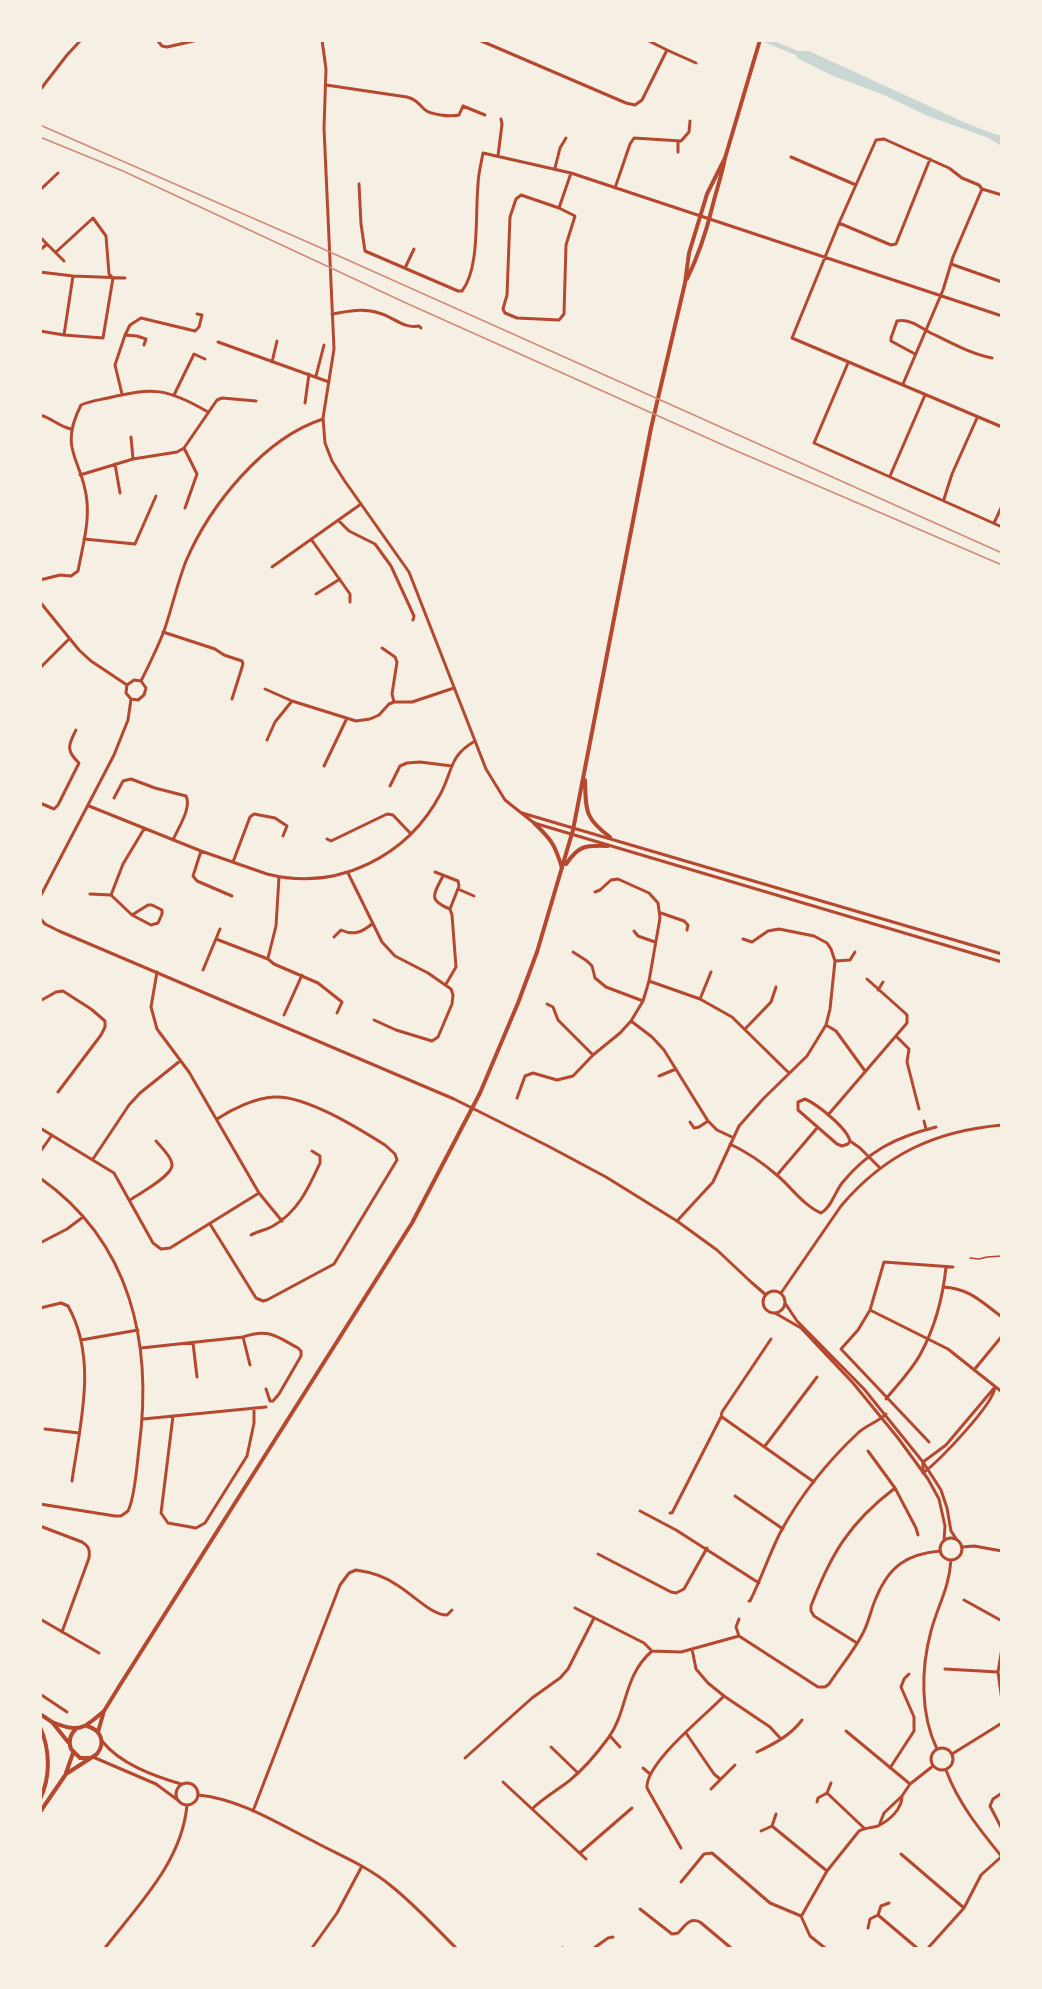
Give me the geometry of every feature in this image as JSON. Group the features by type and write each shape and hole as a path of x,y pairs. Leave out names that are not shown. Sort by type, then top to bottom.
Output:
{"main road":[{"path":"40,1714 52,1722 69,1728 78,1728 87,1726 104,1711 388,1262 428,1194 497,1052 526,982 572,836 651,429 685,283 689,253 707,194 724,158 760,40"},
{"path":"685,283 710,219 723,174 724,158"},
{"path":"585,770 587,812 592,822 610,837"},
{"path":"534,823 554,844 562,869"},
{"path":"562,869 576,852 587,845 608,846"},
{"path":"98,1732 104,1711"},
{"path":"52,1722 65,1737 73,1753 80,1758 91,1757"},
{"path":"66,1774 100,1750 102,1741 98,1732 87,1726"},
{"path":"40,1727 46,1748 48,1771 45,1790 40,1798"},
{"path":"69,1746 71,1735 78,1728"},
{"path":"40,1812 66,1774 73,1753"}],"street":[{"path":"40,90 81,40"},
{"path":"157,40 162,46 167,47 198,40"},
{"path":"322,40 327,69 324,128 334,349 323,431 329,454 344,480 409,572 474,741 493,782 505,800 534,823 572,836 1002,962"},
{"path":"479,40 635,105 642,100 667,50"},
{"path":"647,40 696,63"},
{"path":"326,85 407,97 417,101 427,111 445,115 457,116 463,106 485,115"},
{"path":"498,156 501,119"},
{"path":"615,188 634,138 678,142 683,140 689,132 690,121"},
{"path":"555,168 560,148 566,138"},
{"path":"1002,195 982,189 979,185 930,159 877,139 792,338 1002,428"},
{"path":"678,142 678,152"},
{"path":"359,184 365,251 458,291 462,291 473,269 478,182 483,153 571,173 1002,316"},
{"path":"791,157 856,184"},
{"path":"840,223 894,245 930,159"},
{"path":"40,190 58,173"},
{"path":"559,208 571,173"},
{"path":"903,385 982,189"},
{"path":"521,195 559,208 573,213 575,219 566,245 563,317 559,320 511,316 503,309 507,295 510,217 516,199 521,195"},
{"path":"40,332 103,338 113,278 110,274 106,236 93,218 56,252"},
{"path":"40,237 64,261"},
{"path":"40,250 47,244"},
{"path":"405,268 414,249"},
{"path":"951,264 1002,282"},
{"path":"40,272 125,278"},
{"path":"64,335 73,276"},
{"path":"332,314 363,309 381,313 410,327 419,326 421,328"},
{"path":"122,394 115,365 130,325 141,318 195,331 199,327 202,315 196,314"},
{"path":"915,354 891,342 896,322 903,320 922,326 926,330 992,358"},
{"path":"125,335 146,339 144,345"},
{"path":"272,362 277,341"},
{"path":"218,342 329,382"},
{"path":"316,376 324,345"},
{"path":"174,395 194,354 205,359"},
{"path":"848,362 814,443 1002,527"},
{"path":"305,403 309,374"},
{"path":"40,580 60,575 71,576 78,571 87,520 87,501 73,459 71,429 81,405 122,394 150,390 174,395 208,412"},
{"path":"890,476 925,395"},
{"path":"80,475 133,459 177,452 184,448 217,400 222,398 256,401"},
{"path":"40,415 71,429"},
{"path":"141,681 163,632 186,562 207,522 226,495 262,455 298,430 323,418"},
{"path":"944,500 952,474 977,418"},
{"path":"131,436 133,459"},
{"path":"184,448 197,474 185,508"},
{"path":"115,464 120,493"},
{"path":"84,539 135,544 156,496"},
{"path":"272,567 361,504"},
{"path":"994,523 1002,506"},
{"path":"338,520 350,531 375,544 395,574 414,616 413,620"},
{"path":"310,539 350,594 350,602"},
{"path":"316,594 340,579"},
{"path":"40,602 69,639 91,661 127,685"},
{"path":"163,632 215,649 224,655 242,661 232,699"},
{"path":"41,668 69,639"},
{"path":"382,648 395,657 397,662 392,694 394,702"},
{"path":"134,680 141,681 146,688 144,695 138,700 131,699 126,693 127,685 134,680"},
{"path":"266,689 292,701 318,707 356,721 370,719 394,702 412,702 454,688"},
{"path":"40,897 114,755 128,720 131,699"},
{"path":"267,740 275,722 292,701"},
{"path":"324,766 347,718"},
{"path":"40,802 54,809 79,764 69,750 70,741 76,730"},
{"path":"89,806 201,851 279,877 337,876 370,865 401,844 425,818 442,792 460,750 474,741"},
{"path":"390,786 400,766 407,763 452,766"},
{"path":"114,798 123,782 130,778 155,788 186,796 187,808 173,840"},
{"path":"521,812 1002,954"},
{"path":"233,862 250,817 254,814 275,818 287,826 283,836"},
{"path":"327,839 331,841 387,814 393,815 411,834"},
{"path":"111,895 123,864 144,829"},
{"path":"201,851 194,876 197,881 232,896"},
{"path":"435,872 458,881 458,889 450,909"},
{"path":"348,873 382,942 395,956 446,984 453,995 452,1004 438,1037 432,1041 396,1030 374,1020"},
{"path":"443,876 434,896 437,904 450,909 453,915 456,967 446,984"},
{"path":"268,959 276,926 279,877"},
{"path":"517,1098 527,1074 533,1073 557,1080 573,1076 593,1055 620,1033 631,1021 643,1001 649,981 661,912 656,898 618,879 611,880 595,892"},
{"path":"458,889 474,896"},
{"path":"90,894 111,895 132,915 150,925 158,923 162,910 148,905 132,915"},
{"path":"428,901 435,901"},
{"path":"40,909 40,918 45,924 59,932 471,1107 606,1177 677,1221 717,1251 766,1295"},
{"path":"661,912 684,921 688,926 687,930"},
{"path":"334,937 341,930 348,934 357,934 372,924"},
{"path":"202,970 220,929"},
{"path":"677,1221 712,1184 732,1137 747,1115 813,1050 826,1024 835,961 827,943 814,936 778,929 768,931 755,941 743,939"},
{"path":"634,931 638,936 655,942"},
{"path":"216,939 268,959 274,964 318,983 342,1002 337,1013"},
{"path":"573,952 592,966 596,978 606,987 643,1001"},
{"path":"835,961 847,961 855,952"},
{"path":"852,958 859,963"},
{"path":"157,972 151,1001 153,1018 159,1031 181,1060 259,1193 282,1221"},
{"path":"700,999 711,972"},
{"path":"284,1015 302,975"},
{"path":"828,1115 907,1023 907,1015 867,979"},
{"path":"649,981 700,999 732,1017 789,1073"},
{"path":"878,990 883,982"},
{"path":"745,1029 771,1002 776,987"},
{"path":"40,1001 56,992 63,991 105,1020 105,1027 101,1035 58,1092"},
{"path":"547,1004 553,1007 558,1020 593,1055"},
{"path":"631,1021 652,1037 676,1069 708,1121 721,1132 732,1137"},
{"path":"826,1024 836,1031 865,1072"},
{"path":"896,1036 909,1049 907,1062 920,1109"},
{"path":"93,1160 134,1099 181,1060"},
{"path":"658,1076 676,1069"},
{"path":"210,1224 256,1298 267,1300 334,1264 397,1160 393,1151 385,1145 302,1101 275,1096 252,1102 217,1119"},
{"path":"850,1141 848,1144 840,1145 817,1128 798,1110 798,1102 802,1099 810,1100 848,1134 850,1141 880,1168"},
{"path":"690,1122 694,1128 708,1121"},
{"path":"924,1121 926,1129"},
{"path":"781,1293 841,1206 880,1168 903,1152 943,1135 1002,1125"},
{"path":"730,1144 777,1175 819,1213 824,1212 841,1185 868,1155 889,1143 936,1127"},
{"path":"40,1128 114,1173 153,1243 161,1249 170,1248 259,1193"},
{"path":"777,1175 817,1128"},
{"path":"40,1152 52,1135"},
{"path":"130,1200 171,1172 173,1167 171,1160 156,1141"},
{"path":"251,1235 282,1221 299,1203 320,1162 320,1156 312,1151"},
{"path":"40,1178 71,1202 103,1243 121,1278 138,1330 144,1384 143,1419 130,1507 125,1514 115,1516 40,1504"},
{"path":"40,1243 67,1229 83,1217"},
{"path":"929,1442 841,1349 858,1330 870,1310 884,1262 953,1267"},
{"path":"886,1399 920,1354 928,1338 940,1301 946,1266"},
{"path":"943,1287 962,1289 1002,1317"},
{"path":"944,1541 945,1526 939,1499 923,1473 853,1383 801,1329 765,1308 766,1295 775,1291 781,1293 797,1321 840,1362 886,1414 923,1462 941,1490 951,1531 962,1547 960,1556 951,1560 944,1557 940,1546 951,1538 957,1540"},
{"path":"40,1308 61,1303 68,1306 80,1340 85,1389 72,1480"},
{"path":"775,1313 783,1309 785,1303"},
{"path":"870,1310 948,1349 1002,1392"},
{"path":"80,1340 138,1330"},
{"path":"141,1348 243,1337 253,1333 270,1333 298,1348 301,1356 273,1401 270,1401 266,1389"},
{"path":"974,1370 1002,1336"},
{"path":"243,1337 250,1365"},
{"path":"670,1513 722,1412 771,1339"},
{"path":"194,1342 197,1377"},
{"path":"765,1446 817,1377"},
{"path":"923,1462 946,1445 995,1387"},
{"path":"923,1473 948,1451 994,1395 995,1387"},
{"path":"143,1419 266,1407"},
{"path":"173,1416 161,1513 168,1523 196,1528 205,1523 247,1456 254,1423 254,1408"},
{"path":"748,1601 759,1583 783,1529 814,1482 860,1432 886,1414"},
{"path":"721,1417 814,1482"},
{"path":"45,1429 79,1433"},
{"path":"868,1451 895,1488 918,1535"},
{"path":"923,1462 923,1473"},
{"path":"857,1643 814,1616 811,1606 831,1559 845,1535 867,1511 895,1488"},
{"path":"735,1496 783,1529"},
{"path":"640,1511 707,1548 749,1579 759,1583"},
{"path":"40,1526 82,1542 90,1551 62,1632"},
{"path":"962,1547 974,1546 1002,1551"},
{"path":"598,1554 676,1593 684,1589 707,1548"},
{"path":"739,1619 736,1627 739,1636 818,1687 825,1687 857,1643 866,1626 876,1597 889,1574 900,1563 918,1554 940,1551"},
{"path":"937,1749 926,1710 924,1676 932,1630 948,1584 951,1560"},
{"path":"253,1811 340,1585 346,1575 356,1570 376,1575 395,1583 438,1613 447,1615 452,1610"},
{"path":"964,1600 1002,1621"},
{"path":"575,1608 644,1643 652,1651"},
{"path":"465,1758 532,1698 560,1678 568,1669 594,1618"},
{"path":"40,1619 99,1653"},
{"path":"532,1809 578,1773 610,1736 616,1725 629,1684 646,1656 652,1651 681,1652 739,1636"},
{"path":"1002,1648 998,1672 1002,1701"},
{"path":"692,1649 696,1669 724,1696 770,1727 781,1739"},
{"path":"945,1669 998,1672"},
{"path":"890,1768 914,1731 914,1717 901,1688 904,1679 909,1674"},
{"path":"40,1694 68,1712"},
{"path":"681,1848 647,1788 647,1782 650,1774 669,1748 724,1696"},
{"path":"757,1752 781,1739 796,1728 802,1720"},
{"path":"952,1754 1002,1723"},
{"path":"846,1731 910,1784"},
{"path":"686,1733 714,1774 720,1779"},
{"path":"610,1736 620,1747"},
{"path":"102,1741 110,1750 126,1760 156,1776 181,1784"},
{"path":"551,1747 578,1773"},
{"path":"937,1749 947,1749 952,1754 953,1761 946,1770 938,1770 933,1766 931,1756 937,1749"},
{"path":"91,1757 156,1784 187,1805"},
{"path":"711,1789 735,1765"},
{"path":"880,1824 884,1813 902,1796 910,1784 933,1766"},
{"path":"643,1768 650,1774"},
{"path":"928,1948 964,1908 981,1875 1001,1857 968,1814 946,1770"},
{"path":"179,1801 176,1790 186,1782 193,1784 198,1789 198,1795 196,1801 187,1805"},
{"path":"503,1782 586,1859"},
{"path":"817,1802 818,1798 827,1793 831,1783"},
{"path":"827,1793 864,1828"},
{"path":"1002,1793 993,1799 990,1806 1002,1829"},
{"path":"198,1795 226,1801 253,1811 376,1874 407,1900 456,1948"},
{"path":"801,1916 827,1871 859,1831 877,1826 892,1817 902,1804 902,1796"},
{"path":"105,1948 170,1860 182,1832 187,1805"},
{"path":"580,1853 632,1808"},
{"path":"761,1831 772,1826 776,1814"},
{"path":"772,1826 827,1871"},
{"path":"681,1882 704,1854 712,1853 770,1903 801,1916 810,1935 825,1948"},
{"path":"901,1854 964,1908"},
{"path":"312,1948 337,1913 362,1866"},
{"path":"868,1928 870,1919 878,1915 881,1906 889,1903"},
{"path":"640,1909 672,1934 678,1933 694,1919 731,1948"},
{"path":"878,1915 917,1948"},
{"path":"594,1948 613,1937"}],"lane":[{"path":"970,1258 1002,1256"}],"shaded area":[{"path":"761,41 774,41 798,51 809,51 968,124 1001,135 1001,146 989,138 928,116 884,95 831,75 797,58 796,55"}],"railway":[{"path":"40,125 312,244 1002,553"},
{"path":"40,137 123,171 406,303 732,449 1002,565"}]}
